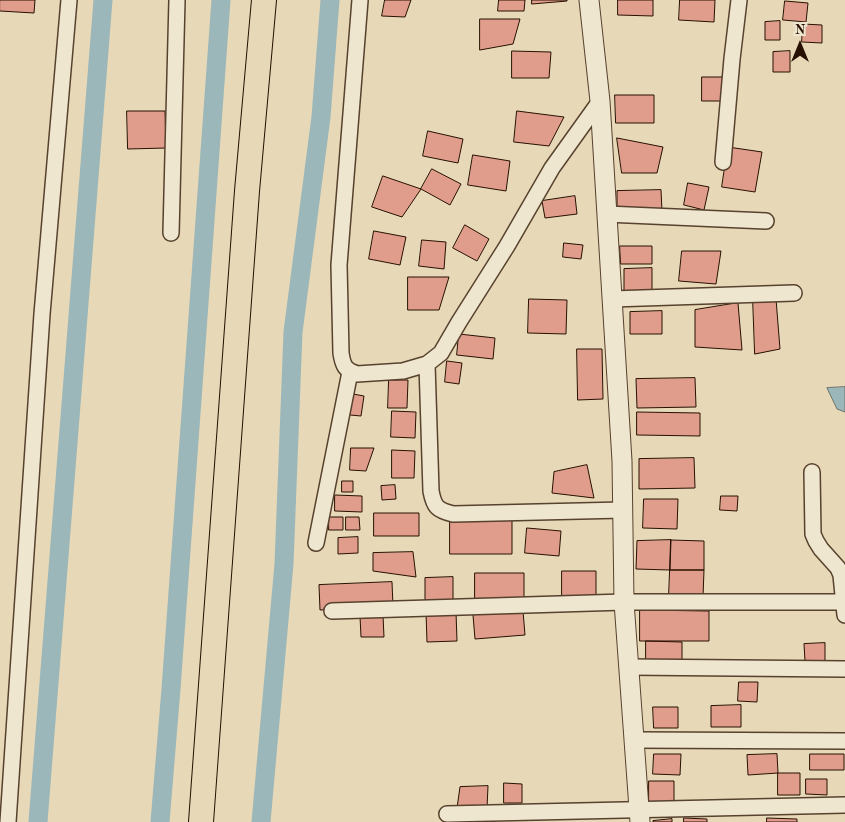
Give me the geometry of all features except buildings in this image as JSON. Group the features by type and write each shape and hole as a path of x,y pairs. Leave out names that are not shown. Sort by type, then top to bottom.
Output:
{"main road":[{"path":"201,822 247,191 264,0"}],"street":[{"path":"8,822 42,314 69,0"},
{"path":"171,233 177,0"},
{"path":"360,0 338,265 341,354 344,367 350,372 357,374 403,371 427,364 441,353 458,322 507,246 552,168 600,101"},
{"path":"589,0 600,101 622,460 624,602 640,816"},
{"path":"723,162 739,0"},
{"path":"606,214 766,221"},
{"path":"612,299 794,292"},
{"path":"427,364 431,491 433,503 441,511 453,514 623,510"},
{"path":"316,544 350,372"},
{"path":"812,472 813,534 816,542 842,575 845,614"},
{"path":"332,610 624,602 845,602"},
{"path":"628,667 845,669"},
{"path":"634,740 845,741"},
{"path":"447,814 640,816 845,805"}],"water":[{"path":"845,387 845,412 837,409 827,388"}],"waterway":[{"path":"38,822 103,0"},
{"path":"160,822 221,0"},
{"path":"261,822 284,564 293,332 321,117 330,0"}]}
